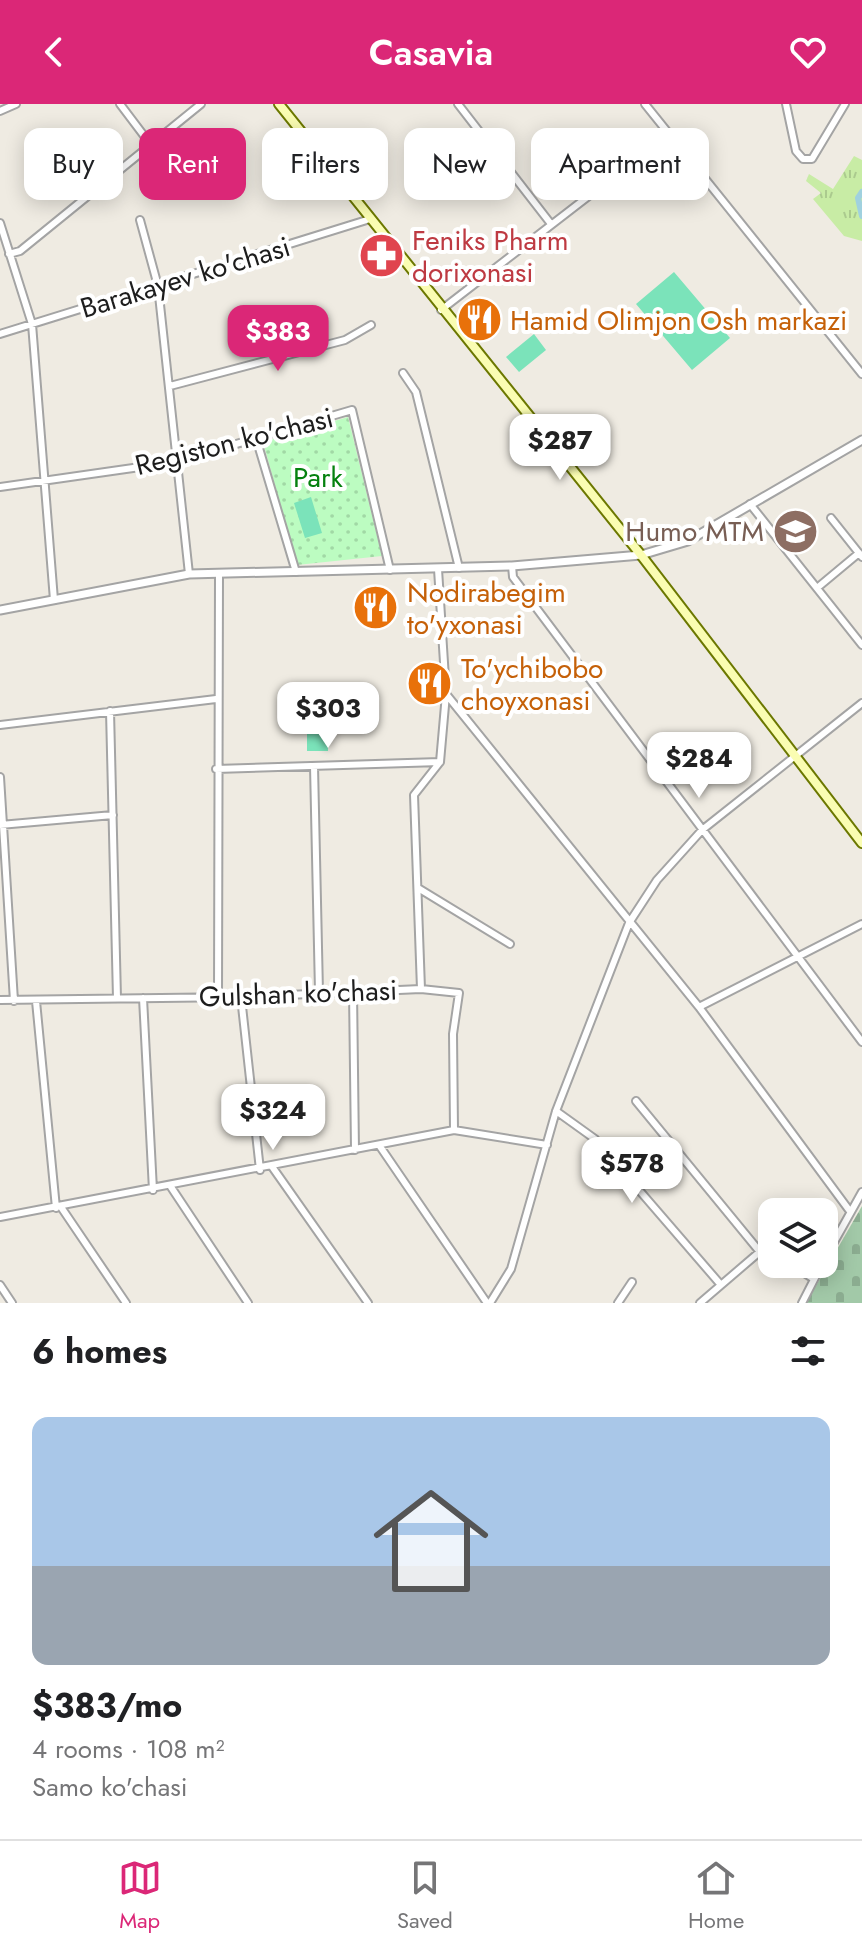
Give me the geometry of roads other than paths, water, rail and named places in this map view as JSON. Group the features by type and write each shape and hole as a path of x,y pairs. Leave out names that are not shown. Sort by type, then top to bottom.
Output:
{"main road":[{"path":"279,104 441,310 641,555 862,843"}],"street":[{"path":"0,111 16,104"},
{"path":"120,104 139,129"},
{"path":"172,128 201,104"},
{"path":"458,104 551,224"},
{"path":"645,104 664,128"},
{"path":"786,104 796,151 803,159 812,159 845,104"},
{"path":"9,254 20,251 139,155"},
{"path":"709,184 862,374"},
{"path":"441,310 582,200"},
{"name":"Barakayev ko'chasi","path":"0,334 370,219"},
{"path":"140,220 158,286 189,574"},
{"path":"0,223 32,324 54,600"},
{"path":"170,386 345,340 371,325"},
{"path":"403,373 416,392 459,568"},
{"name":"Registon ko'chasi","path":"0,487 175,462 352,410 390,570"},
{"path":"256,438 296,572"},
{"path":"0,610 189,574 512,566 641,555 688,541 862,440"},
{"path":"750,504 862,645"},
{"path":"817,588 860,555 831,518"},
{"path":"512,566 513,577 862,1042"},
{"path":"421,989 414,795 440,762 446,694 438,569"},
{"path":"218,997 216,699 219,575"},
{"path":"446,694 699,1007 849,1210"},
{"path":"0,725 216,699"},
{"path":"379,1145 488,1303 511,1269 556,1111 629,923 657,880 702,830 862,703"},
{"path":"110,711 117,998"},
{"path":"216,769 440,762"},
{"path":"314,766 319,992"},
{"path":"0,777 14,1001"},
{"path":"3,825 113,815"},
{"path":"418,888 510,944"},
{"path":"699,1007 862,924"},
{"name":"Gulshan ko'chasi","path":"0,1000 241,997 421,989 459,993 453,1034 454,1130"},
{"path":"353,991 355,1150"},
{"path":"241,997 260,1170"},
{"path":"143,998 153,1190"},
{"path":"36,1001 58,1207 126,1303"},
{"path":"636,1101 758,1250"},
{"path":"556,1111 595,1139 721,1285"},
{"path":"0,1217 273,1168 454,1130 547,1145"},
{"path":"273,1168 368,1303"},
{"path":"171,1187 248,1303"},
{"path":"838,1232 862,1192"},
{"path":"700,1303 758,1254"},
{"path":"802,1303 814,1279"},
{"path":"618,1303 632,1282"},
{"path":"0,1285 12,1303"}],"waterway":[{"path":"862,192 858,198 862,216"}],"place":[{"name":"Feniks Pharm dorixonasi","path":"381,256"},
{"name":"Hamid Olimjon Osh markazi","path":"479,320"},
{"name":"Humo MTM","path":"795,531"},
{"name":"Nodirabegim to'yxonasi","path":"376,608"},
{"name":"To'ychibobo choyxonasi","path":"430,684"}],"park label":[{"name":"Park","path":"318,477"}]}
